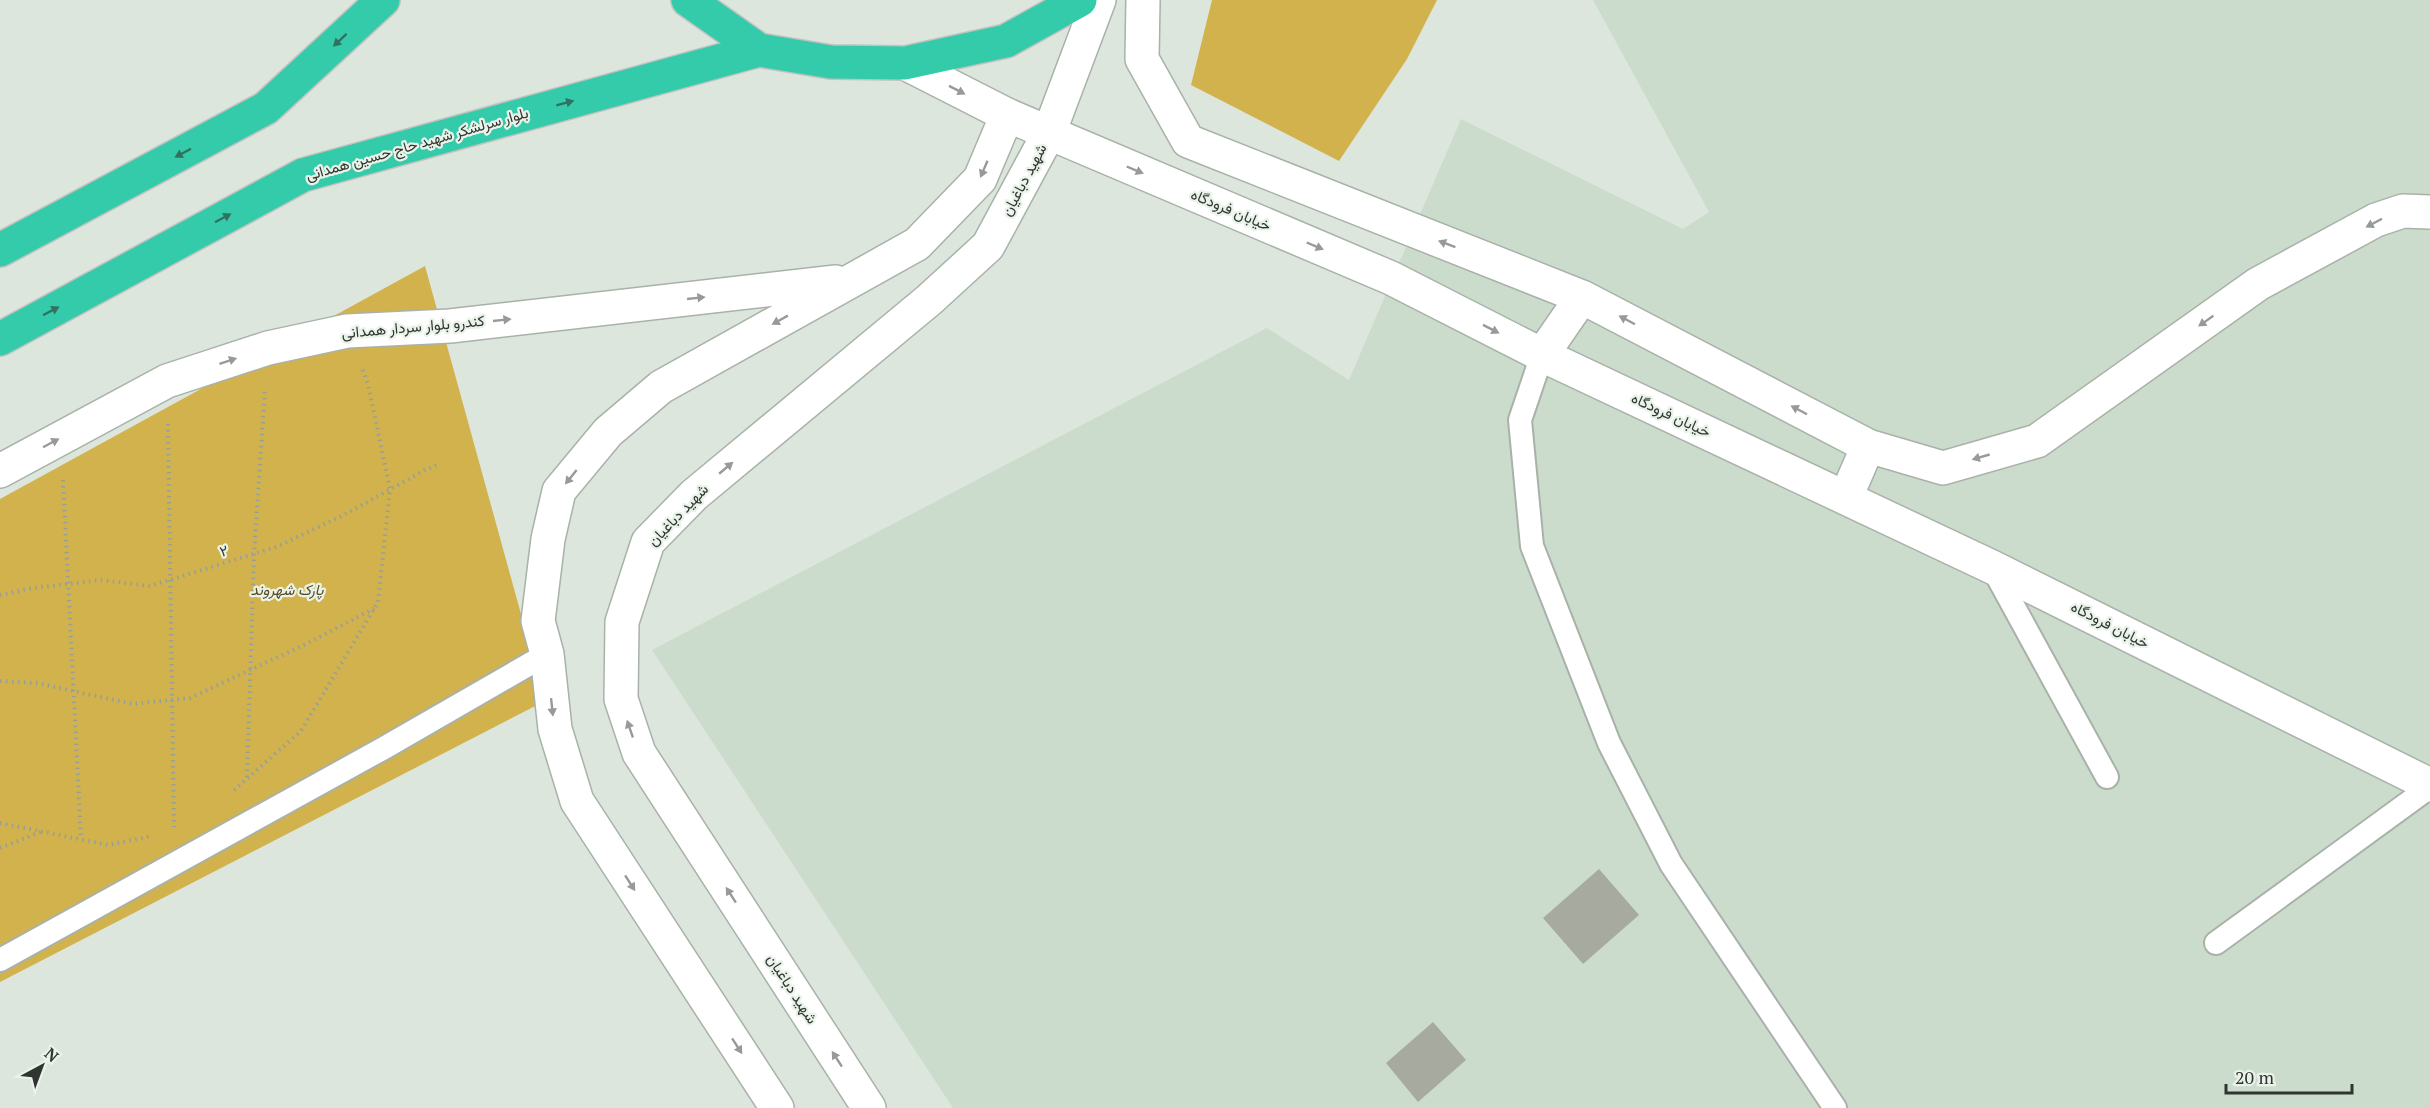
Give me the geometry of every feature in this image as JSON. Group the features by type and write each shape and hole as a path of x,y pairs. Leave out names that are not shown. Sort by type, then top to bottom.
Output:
{"highway":[{"path":"0,250 266,108 383,0"},
{"path":"688,0 759,50 831,62 905,63 1006,41 1080,0"},
{"name":"بلوار سرلشکر شهید حاج حسین همدانی","path":"0,339 303,175 759,50"}],"street":[{"name":"شهید دباغیان","path":"869,1108 639,753 621,699 622,622 648,542 694,495 929,300 988,246 1049,133 1099,0"},
{"path":"1143,0 1142,59 1188,141 1582,297 1868,446 1943,468 2037,441 2258,284 2376,220 2403,212 2430,212"},
{"name":"خیابان فرودگاه","path":"905,63 1007,115 1391,278 1542,355 1846,496 1992,567 2430,786"},
{"path":"777,1108 577,801 555,729 547,654 538,621 548,539 559,491 608,432 661,387 917,244 980,179 1007,115"},
{"name":"کندرو بلوار سردار همدانی","path":"0,471 167,381 268,348 347,331 450,326 852,280"},
{"path":"1542,355 1582,297"},
{"path":"1846,496 1868,446"}],"lane":[{"path":"1542,355 1520,420 1532,546 1609,743 1671,864 1835,1108"},
{"path":"1992,567 2107,777"},
{"path":"0,960 374,753 547,654"},
{"path":"2216,943 2430,786"}],"path":[{"path":"230,793 301,731 378,602 390,489 368,384 347,331"},
{"path":"247,778 254,554 268,348"},
{"path":"167,381 174,828 183,822"},
{"path":"61,438 81,839"},
{"name":"۲","path":"0,595 101,580 150,586 276,547 344,515 439,464"},
{"path":"0,681 36,683 133,704 190,698 375,608"},
{"path":"0,823 108,845 153,836"},
{"path":"0,848 43,831"}],"shaded area":[{"path":"1593,0 2430,0 2430,1108 953,1108 652,650 1267,328 1349,380 1461,119 1683,229 1709,212"}],"green space":[{"path":"1212,0 1437,0 1407,59 1339,161 1191,85"},
{"name":"پارک شهروند","path":"425,266 545,701 0,982 0,499"}],"building":[{"path":"1599,869 1639,915 1583,964 1543,918"},
{"path":"1433,1022 1466,1060 1418,1102 1386,1063"}]}
